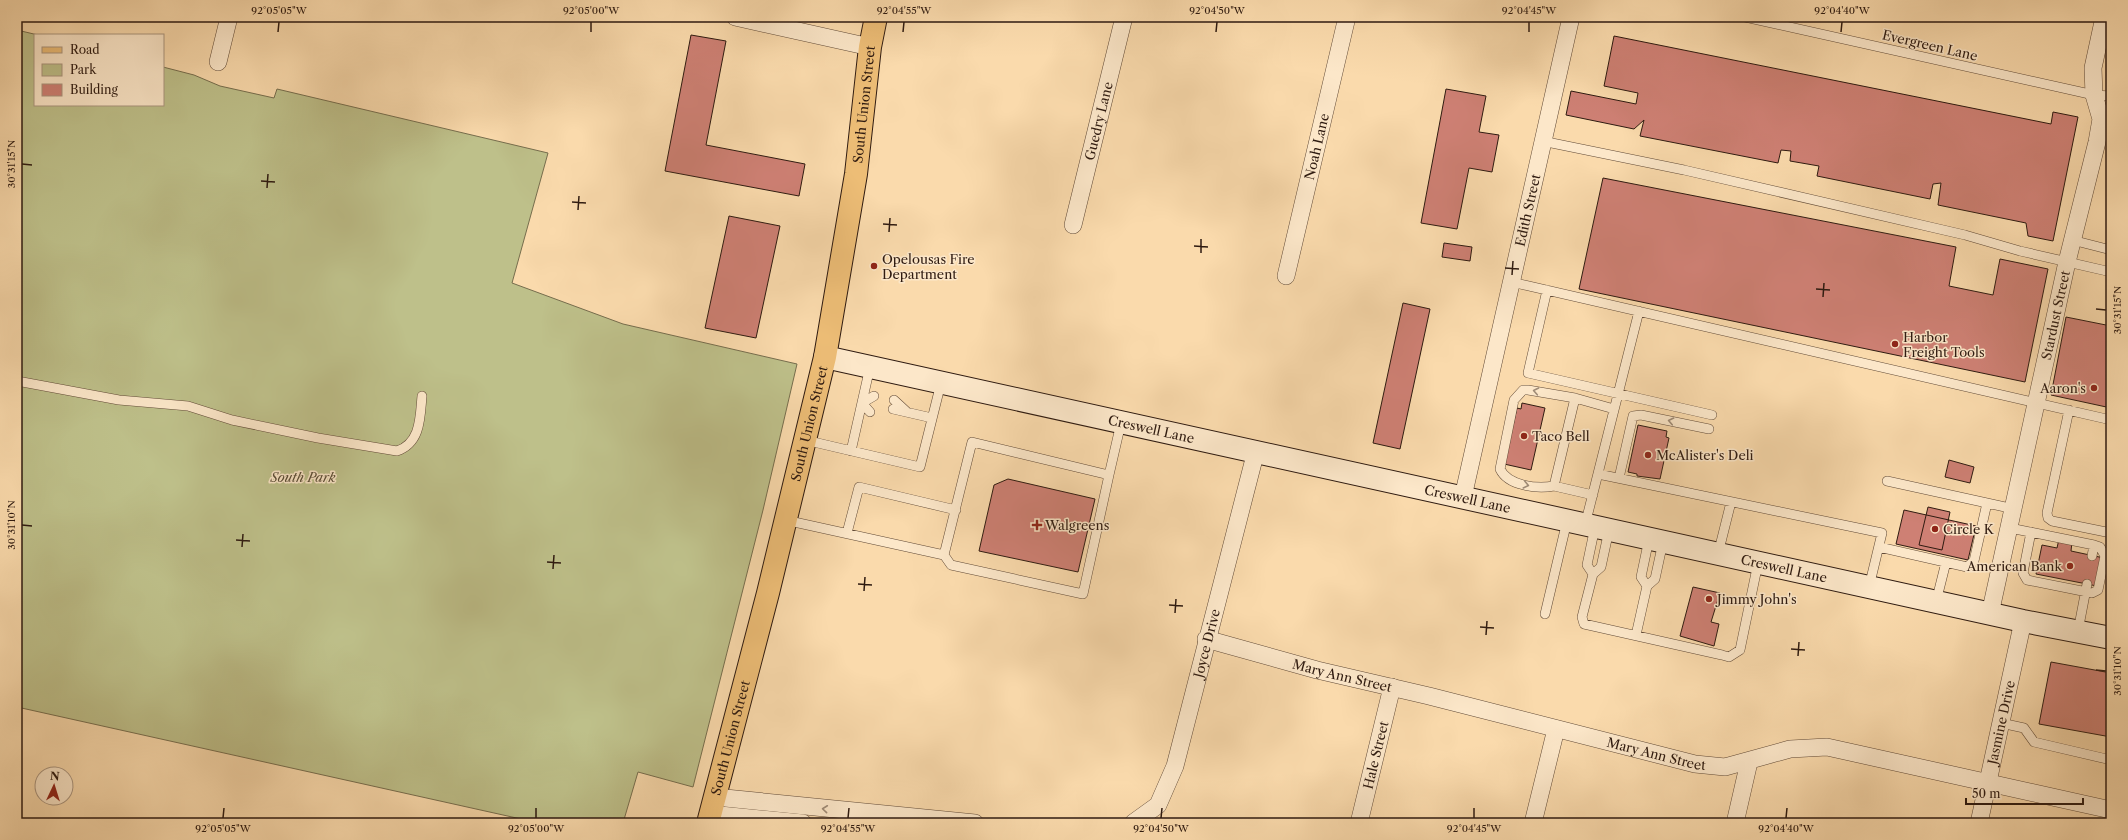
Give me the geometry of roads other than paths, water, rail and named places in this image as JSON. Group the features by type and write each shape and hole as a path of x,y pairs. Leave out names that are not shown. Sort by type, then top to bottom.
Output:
{"main road":[{"name":"South Union Street","path":"711,811 825,357 856,174 870,47 876,17"},
{"name":"Creswell Lane","path":"825,357 1121,423 1256,451 1422,490 1463,497 1990,614 2111,638"}],"street":[{"path":"218,62 229,17"},
{"path":"735,17 870,47"},
{"name":"Guedry Lane","path":"1073,225 1124,17"},
{"name":"Noah Lane","path":"1286,276 1347,17"},
{"name":"Edith Street","path":"1463,497 1571,17"},
{"name":"Stardust Street","path":"1990,614 2067,262 2101,119 2103,95 2093,68 2104,17"},
{"name":"Joyce Drive","path":"1133,823 1158,805 1175,766 1206,639 1256,451"},
{"name":"Jasmine Drive","path":"1979,823 2023,621"},
{"name":"Mary Ann Street","path":"1206,639 1289,663 1392,687 1695,764 1725,767 1749,762 1790,750 1827,747 2111,810"},
{"name":"Hale Street","path":"1359,823 1392,687"},
{"path":"1533,823 1556,729"},
{"path":"1735,823 1749,762"},
{"path":"711,811 803,823"},
{"path":"711,811 975,823"}],"lane":[{"name":"Evergreen Lane","path":"1744,17 2103,95"},
{"path":"1542,141 1691,172 1965,235 2020,251 2111,272"},
{"path":"2072,240 2111,250"},
{"path":"1511,282 2111,420"},
{"path":"1547,290 1528,373 1712,415"},
{"path":"1593,574 1587,565 1589,526 1593,495 1639,311"},
{"path":"851,451 870,367"},
{"path":"17,381 119,400 188,406 232,420 318,438 397,451 407,448 414,439 418,426 422,396"},
{"path":"805,440 920,467 941,383"},
{"path":"1593,495 1554,486 1537,487 1514,482 1502,474 1500,469 1514,400 1523,390 1528,390 1575,398 1614,409"},
{"path":"1554,486 1575,398"},
{"path":"894,400 908,413"},
{"path":"862,403 872,405 862,403"},
{"path":"2069,410 2047,513 2048,518 2111,533"},
{"path":"892,413 908,413 932,418"},
{"path":"1619,478 1633,416 1641,415 1709,430"},
{"path":"785,520 944,555 951,566 1083,594 1121,423"},
{"path":"944,555 972,442 1109,475"},
{"path":"1598,474 1882,533 1869,587"},
{"path":"1886,481 2014,509"},
{"path":"847,534 860,487 956,510"},
{"path":"1718,554 1731,502"},
{"path":"1879,547 1967,567 1974,561 1987,503"},
{"path":"1589,526 1601,568 1593,574 1582,621 1584,624 1722,655 1735,655 1740,650 1758,563"},
{"path":"1545,614 1589,526"},
{"path":"2010,528 2031,532 2090,544 2100,547 2105,552 2108,561 2098,590 2092,593 2086,588 2027,580 2024,577 2031,532"},
{"path":"2089,528 2092,556"},
{"path":"1647,586 1642,577 1656,541"},
{"path":"1636,635 1647,586 1655,579 1656,541"},
{"path":"1936,602 1946,562"},
{"path":"2078,631 2086,588"},
{"path":"2001,723 2024,728 2034,742 2111,760"}],"place":[{"name":"Opelousas Fire Department","path":"874,266"},
{"name":"Harbor Freight Tools","path":"1895,344"},
{"name":"Aaron's","path":"2094,388"},
{"name":"Taco Bell","path":"1524,436"},
{"name":"McAlister's Deli","path":"1648,455"},
{"name":"Walgreens","path":"1037,525"},
{"name":"Circle K","path":"1935,529"},
{"name":"American Bank","path":"2070,566"},
{"name":"Jimmy John's","path":"1709,599"}],"park label":[{"name":"South Park","path":"303,477"}]}
